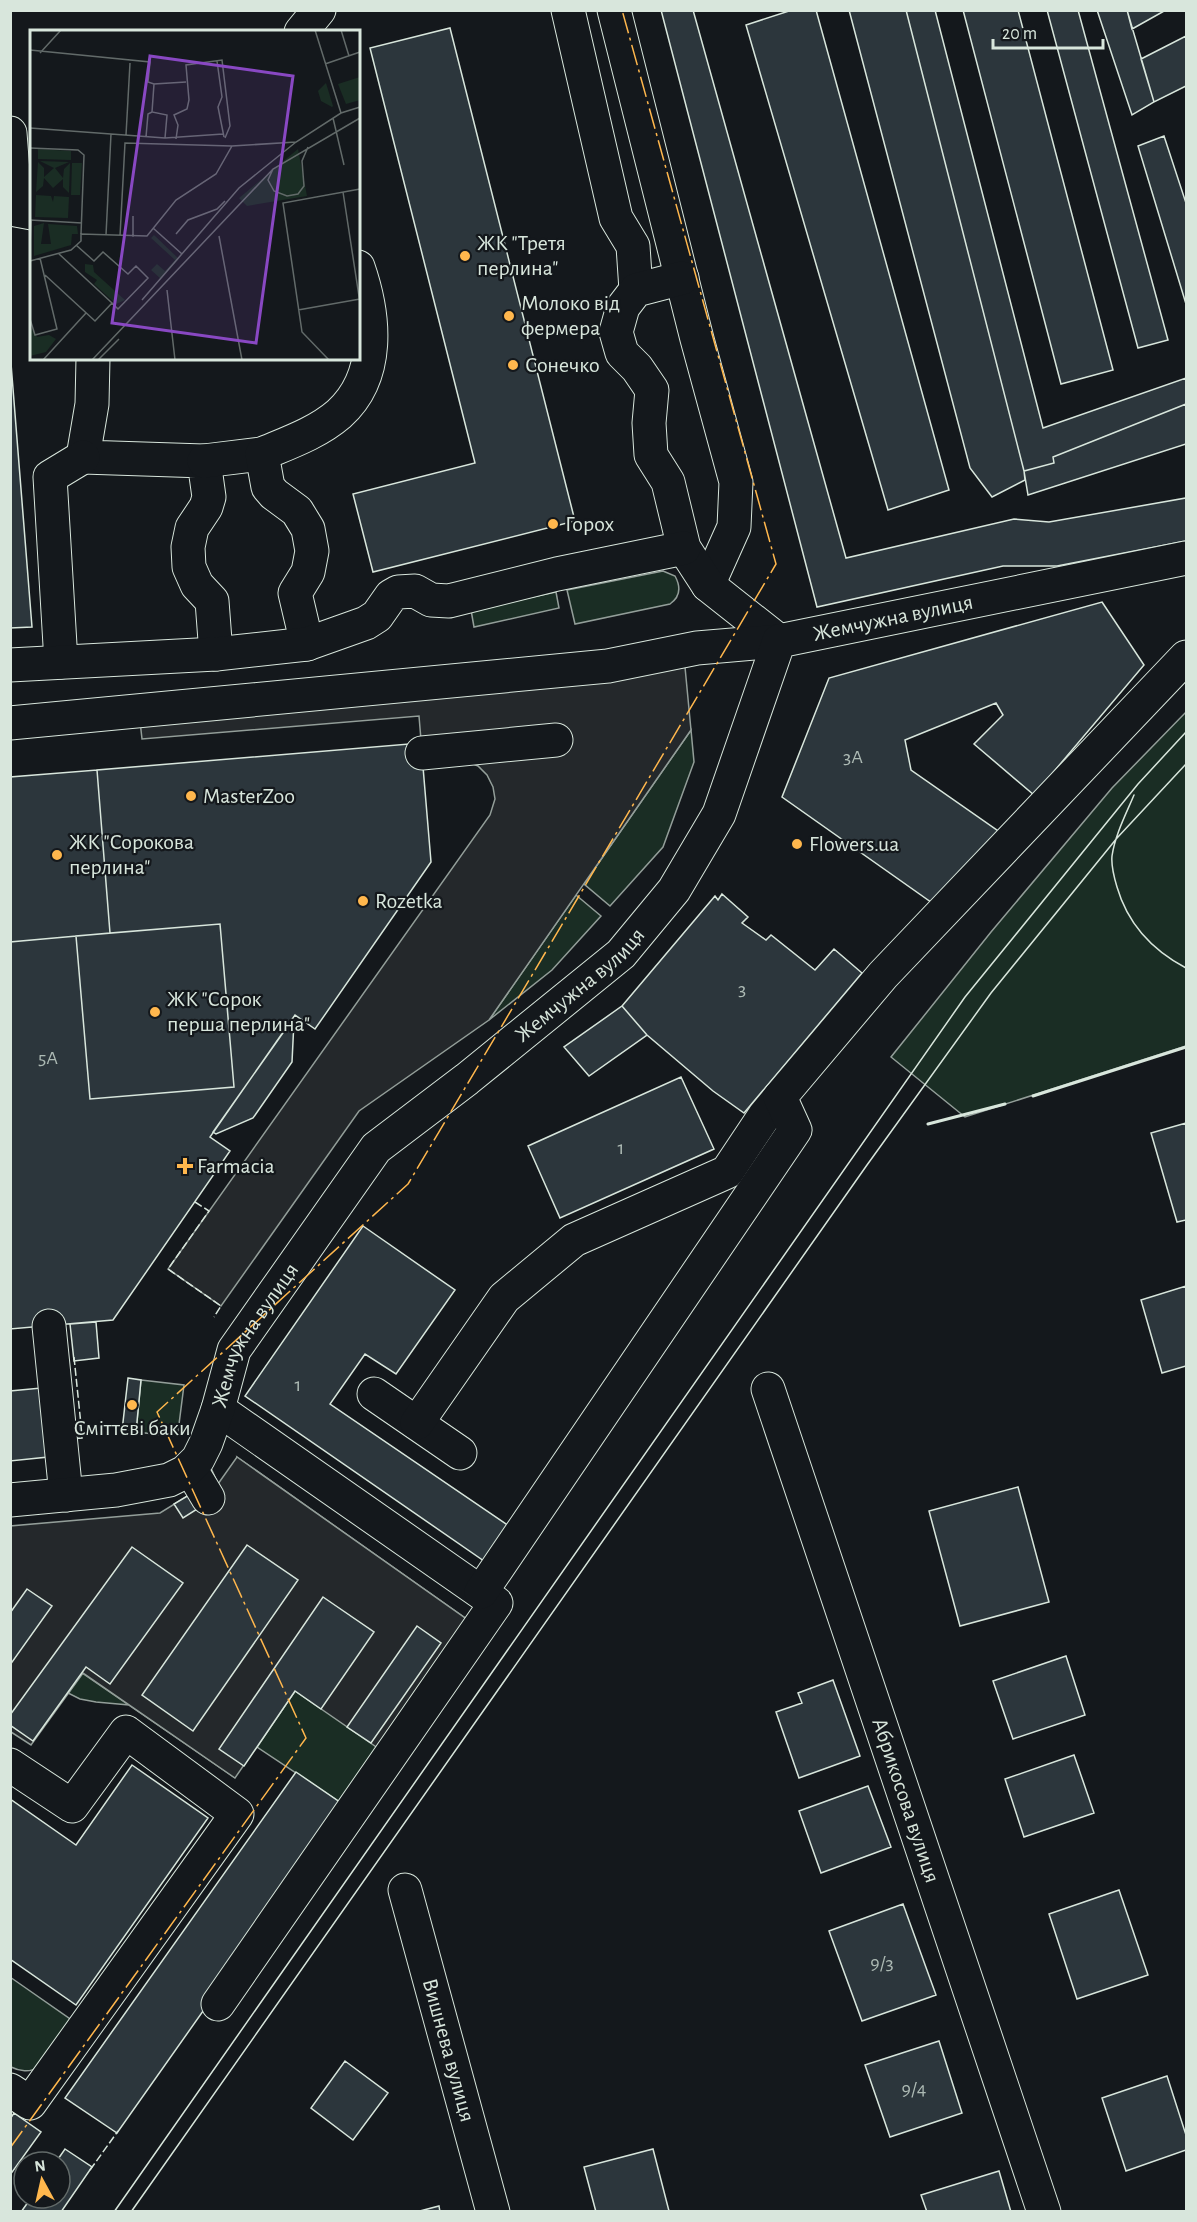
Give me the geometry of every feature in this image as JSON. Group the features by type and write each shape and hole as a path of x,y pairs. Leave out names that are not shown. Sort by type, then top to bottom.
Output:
{"street":[{"path":"303,30 319,10"},
{"path":"567,10 616,218 633,246 636,290"},
{"path":"614,10 736,482 734,527 708,585"},
{"path":"10,133 16,210 30,213"},
{"path":"61,663 51,477 83,457 204,461 262,454 307,435 339,413 361,386 371,352 371,315 360,274"},
{"path":"682,278 636,290 623,307 616,332 622,353 637,368 652,390 649,423 651,455 668,482 684,548 708,585 779,641"},
{"path":"83,457 92,404 93,360"},
{"path":"262,454 268,487 297,510 308,529 312,551 308,572 295,593 307,644"},
{"path":"204,461 209,497 207,507 192,528 188,547 189,567 197,585 212,601 216,654"},
{"path":"10,665 216,654 307,644 366,623 377,616 391,596 399,592 415,591 431,600 449,601 557,574 684,548"},
{"name":"Жемчужна вулиця","path":"190,1468 198,1459 206,1443 234,1350 376,1148 467,1079 621,954 674,890 719,814 779,641 1186,558"},
{"path":"10,723 608,666 697,648 779,641"},
{"path":"417,1423 504,1298 574,1240 727,1172 765,1115 883,975 1186,657"},
{"path":"422,753 556,740"},
{"path":"484,1588 795,1130 780,1097"},
{"path":"49,1326 66,1495"},
{"name":"Абрикосова вулиця","path":"768,1389 1044,2211"},
{"path":"374,1395 460,1453"},
{"path":"218,2004 496,1603 484,1588 219,1404"},
{"path":"10,1500 116,1490 169,1480 190,1468 208,1498"},
{"path":"10,1765 72,1806 126,1732 237,1814 30,2103 10,2090"},
{"name":"Вишнева вулиця","path":"405,1890 493,2211"}],"green space":[{"path":"663,571 675,576 678,584 678,595 670,604 575,624 567,590"},
{"path":"556,592 559,608 474,627 471,610"},
{"path":"1186,712 1186,1046 965,1117 891,1057 991,932 1112,788"},
{"path":"691,730 694,762 663,847 610,906 584,884"},
{"path":"576,895 601,916 552,970 489,1020"},
{"path":"141,1380 184,1385 178,1432 173,1436 136,1432"},
{"path":"237,1457 475,1625 347,1807 257,1747 295,1691"},
{"path":"82,1673 129,1705 80,1699 68,1693"},
{"path":"10,1977 73,2021 47,2058 38,2067 28,2071 11,2067"}],"shaded area":[{"path":"685,667 691,730 489,1020 359,1111 221,1306 168,1269 490,815 495,799 493,787 487,775 478,766 466,761 423,764 419,716 142,739 140,721"},
{"path":"237,1457 475,1625 385,1753 295,1691 235,1778 83,1673 31,1745 11,1732 10,1526 160,1513 194,1492 211,1468 218,1484"}],"building":[{"path":"661,10 693,10 846,558 1014,519 1049,522 1186,498 1186,541 1057,566 1003,566 817,607"},
{"path":"792,10 816,10 949,490 888,510 746,25"},
{"path":"849,10 906,10 1024,471 1025,480 992,497 970,468"},
{"path":"906,10 935,10 1043,428 1186,378 1186,404 1053,457 1054,463 1024,471"},
{"path":"963,10 1018,10 1113,370 1061,384"},
{"path":"1047,10 1078,10 1168,340 1138,348"},
{"path":"1097,10 1127,10 1154,102 1132,115"},
{"path":"1127,10 1166,10 1132,29"},
{"name":"ЖК \"Третя перлина\"","path":"450,28 575,521 373,572 353,494 475,463 370,48"},
{"path":"1186,36 1186,86 1154,102 1141,59"},
{"path":"1164,136 1186,203 1186,304 1138,146"},
{"path":"10,351 32,627 10,628"},
{"path":"1186,404 1186,444 1028,495 1024,471 1054,463 1053,457"},
{"path":"1102,602 1144,665 1034,795 974,744 1003,715 996,703 905,740 911,770 1001,833 938,907 782,797 829,678"},
{"path":"421,743 431,862 315,1029 295,1015 210,1137 230,1151 113,1320 10,1329 10,942 76,936 90,1099 234,1087 220,924 110,933 97,770"},
{"name":"ЖК \"Сорокова перлина\"","path":"97,770 110,933 10,942 10,777"},
{"path":"722,894 748,917 742,923 766,940 771,935 815,970 834,949 862,973 744,1113 713,1091 647,1035 622,1006 715,896 718,900"},
{"name":"ЖК \"Сорок перша перлина\"","path":"220,924 234,1087 90,1099 76,936"},
{"path":"622,1006 647,1035 589,1076 564,1047"},
{"path":"292,1020 294,1021 292,1062 253,1118 216,1134 213,1132"},
{"path":"681,1077 714,1149 560,1218 528,1146"},
{"path":"1186,1123 1186,1220 1177,1222 1151,1133"},
{"path":"363,1226 455,1290 396,1374 365,1354 330,1404 509,1526 484,1561 245,1396"},
{"path":"1186,1286 1186,1366 1162,1373 1141,1300"},
{"path":"96,1322 99,1358 74,1361 70,1324"},
{"name":"Сміттєві баки","path":"128,1378 141,1380 136,1432 122,1431"},
{"path":"41,1388 48,1457 10,1461 10,1391"},
{"path":"81,1425 82,1438 70,1439 69,1426"},
{"path":"1018,1487 1049,1602 960,1626 929,1511"},
{"path":"194,1492 202,1506 183,1518 174,1504"},
{"path":"247,1545 298,1580 193,1731 142,1695"},
{"path":"132,1547 183,1583 110,1684 86,1667 33,1741 10,1725 10,1715"},
{"path":"27,1589 52,1606 10,1665 10,1613"},
{"path":"323,1597 374,1632 321,1709 295,1691 244,1766 219,1749"},
{"path":"417,1626 441,1643 371,1743 347,1727"},
{"path":"1066,1656 1085,1715 1013,1739 993,1681"},
{"path":"833,1680 860,1756 799,1778 776,1712 802,1703 798,1693"},
{"path":"1074,1755 1094,1813 1024,1837 1005,1779"},
{"path":"132,1765 208,1818 76,2005 10,1959 10,1799 76,1845"},
{"path":"296,1772 347,1807 117,2133 65,2098"},
{"path":"868,1786 891,1847 821,1873 799,1811"},
{"path":"1119,1890 1148,1975 1077,1999 1049,1914"},
{"path":"903,1904 936,1995 862,2021 829,1931"},
{"path":"939,2041 962,2113 890,2137 865,2065"},
{"path":"345,2061 388,2093 353,2140 311,2108"},
{"path":"1167,2076 1186,2135 1186,2150 1126,2171 1102,2098"},
{"path":"14,2113 41,2132 28,2150 12,2150 10,2175 10,2119"},
{"path":"653,2149 669,2211 596,2212 584,2167"},
{"path":"72,2154 92,2167 72,2196"},
{"path":"999,2171 1011,2212 927,2212 921,2195"},
{"path":"439,2206 440,2212 416,2212"},
{"path":"22,2210 62,2210 61,2212 21,2212"}],"tram line":[{"path":"114,2212 965,997 1138,784 1186,732"},
{"path":"131,2212 867,1165 991,993 1117,838 1186,764"},
{"path":"1134,795 1113,848 1112,868 1117,887 1128,913 1143,935 1162,953 1186,968"}],"fence":[{"path":"195,1202 209,1211 168,1269 221,1306 214,1317"},
{"path":"74,1357 81,1425"},
{"path":"90,2170 118,2131"}],"wall":[{"path":"1033,1096 1186,1047"},
{"path":"928,1124 1005,1104"}],"power":[{"path":"10,2148 306,1738 157,1412 408,1184 776,564 622,10"}],"place":[{"name":"ЖК \"Третя перлина\"","path":"465,256"},
{"name":"Молоко від фермера","path":"509,316"},
{"name":"Сонечко","path":"513,365"},
{"name":"Горох","path":"553,524"},
{"name":"MasterZoo","path":"191,796"},
{"name":"Flowers.ua","path":"797,844"},
{"name":"ЖК \"Сорокова перлина\"","path":"57,855"},
{"name":"Rozetka","path":"363,901"},
{"name":"ЖК \"Сорок перша перлина\"","path":"155,1012"},
{"name":"Farmacia","path":"185,1166"},
{"name":"Сміттєві баки","path":"132,1405"}]}
